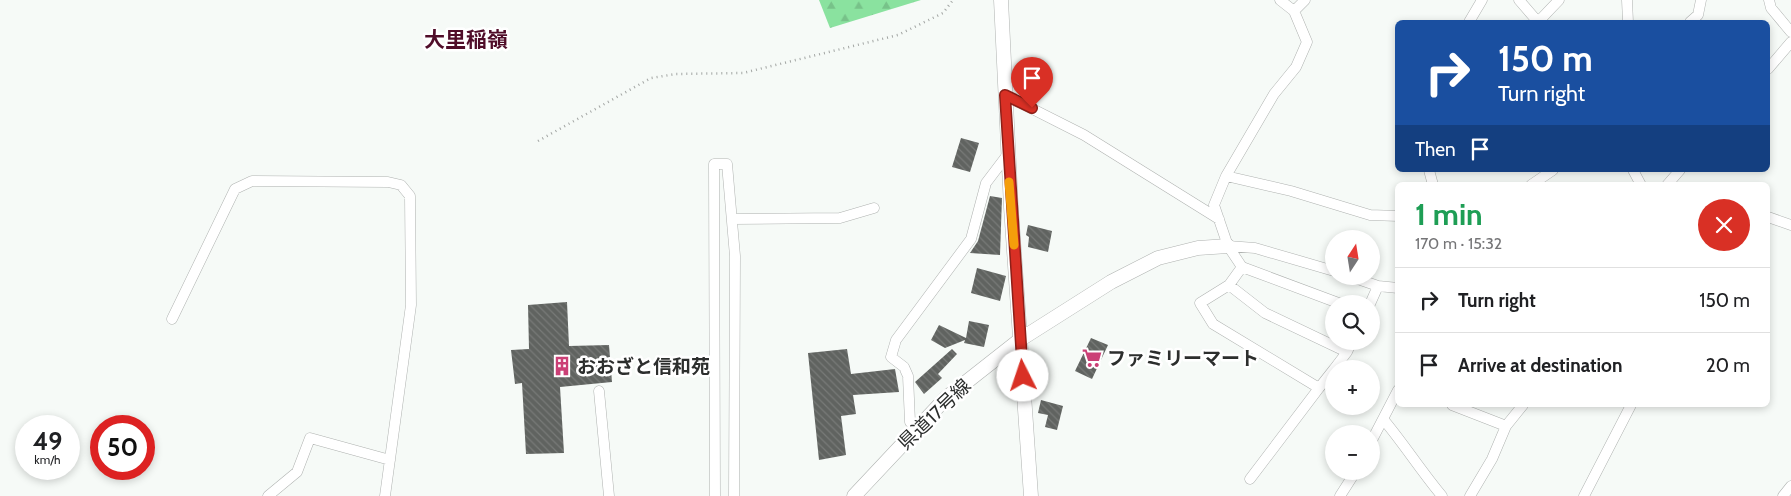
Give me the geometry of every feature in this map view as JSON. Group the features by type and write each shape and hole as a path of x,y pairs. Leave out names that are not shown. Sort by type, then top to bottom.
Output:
{"main road":[{"path":"1001,0 1008,154 1031,496"},
{"name":"県道17号線","path":"854,496 946,398 1021,339 1111,282 1150,262 1178,252 1228,246"}],"street":[{"path":"1280,0 1294,11 1307,42 1296,68 1274,94 1226,176 1214,205 1228,246 1242,267 1325,298"},
{"path":"1294,11 1305,0"},
{"path":"1470,20 1482,0"},
{"path":"1519,0 1536,20"},
{"path":"1540,20 1559,0"},
{"path":"1627,0 1628,20"},
{"path":"1692,20 1698,15 1702,0"},
{"path":"1769,0 1771,8 1791,32"},
{"path":"1770,67 1791,42"},
{"path":"1005,95 1084,135 1219,219"},
{"path":"917,430 910,422 908,376 904,367 891,357 892,348 971,238 986,183 1008,154"},
{"path":"715,496 714,164 726,164 735,256 734,496"},
{"path":"1536,182 1550,172"},
{"path":"1670,182 1678,172"},
{"path":"1226,176 1291,191 1370,215 1395,216"},
{"path":"172,319 235,189 252,180 388,182 401,185 410,196 411,305 385,496"},
{"path":"732,219 840,218 874,208"},
{"path":"1770,218 1791,225"},
{"path":"1228,246 1255,248 1325,268"},
{"path":"1242,267 1229,285 1200,303 1213,324 1319,388"},
{"path":"1229,285 1265,313 1347,352 1341,360"},
{"path":"1375,285 1395,288"},
{"path":"1374,295 1378,286"},
{"path":"1250,479 1325,380"},
{"path":"599,391 609,496"},
{"path":"1380,425 1395,396"},
{"path":"1457,407 1506,426"},
{"path":"1470,496 1492,459 1506,426 1521,407"},
{"path":"1584,496 1630,407"},
{"path":"1383,419 1404,444 1422,473 1442,496"},
{"path":"268,496 298,472 310,438 390,460"},
{"path":"1340,496 1350,480"},
{"path":"1783,496 1791,486"}],"path":[{"path":"538,141 652,78 676,74 743,73 898,35 943,13 953,0"}],"green space":[{"path":"819,0 921,0 830,28"}],"building":[{"path":"961,138 979,143 970,172 952,167"},
{"path":"990,196 1002,198 1000,255 970,253 978,241"},
{"path":"1028,225 1052,231 1048,252 1028,247 1029,237 1026,235"},
{"path":"977,268 1006,276 1000,301 971,293"},
{"name":"おおざと信和苑","path":"567,302 569,346 609,345 612,382 560,387 564,453 526,454 522,383 515,384 511,350 529,349 528,305"},
{"path":"969,321 989,325 984,347 964,343 965,340 945,348 931,340 939,325 966,338"},
{"name":"ファミリーマート","path":"1091,338 1108,345 1092,379 1075,371"},
{"path":"847,349 851,374 895,369 899,392 853,395 856,414 841,416 846,455 819,460 808,353"},
{"path":"952,349 957,354 938,374 942,378 924,394 915,382"},
{"path":"1041,400 1063,406 1057,430 1045,427 1048,415 1038,413"}],"slow traffic":[{"path":"1009,182 1014,245"}],"place":[{"name":"ファミリーマート","path":"1092,358"},
{"name":"おおざと信和苑","path":"562,366"}],"district":[{"name":"大里稲嶺","path":"466,40"}],"route":[{"path":"1023,376 1005,95 1032,108"}]}
